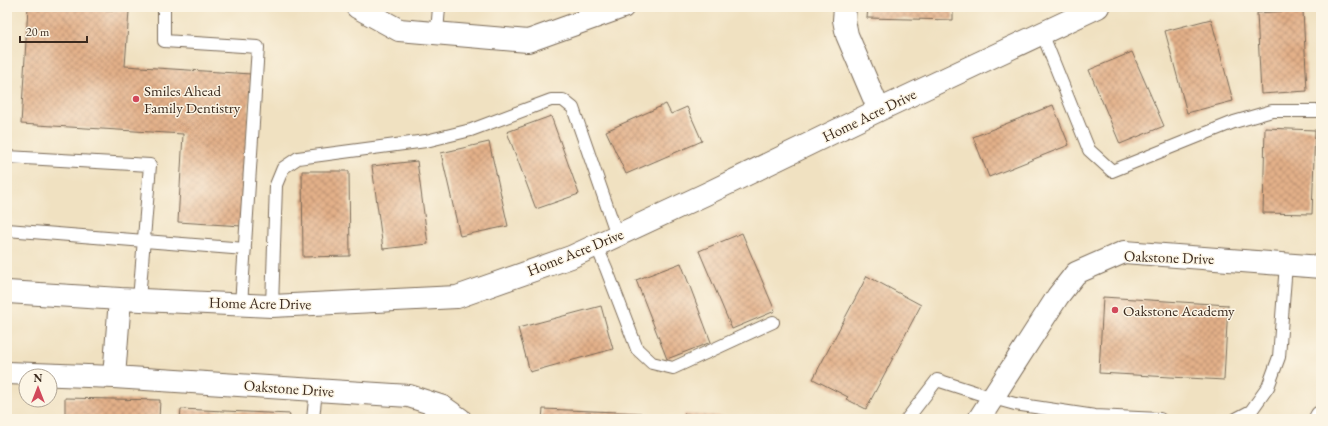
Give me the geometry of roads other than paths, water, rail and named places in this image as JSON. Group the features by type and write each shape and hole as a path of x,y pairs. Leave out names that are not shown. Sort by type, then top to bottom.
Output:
{"street":[{"path":"357,7 399,30 528,41 623,7"},
{"path":"845,7 844,20 847,35 879,110"},
{"name":"Home Acre Drive","path":"7,292 130,300 272,306 457,297 570,257 706,194 879,110 1098,7"},
{"name":"Oakstone Drive","path":"979,419 1058,296 1076,273 1124,252 1321,267"},
{"path":"114,377 130,300"},
{"name":"Oakstone Drive","path":"7,373 114,377 408,396 444,407 460,419"}],"lane":[{"path":"164,7 164,41 258,47 241,305"},
{"path":"437,33 439,7"},
{"path":"1042,33 1089,150 1112,171 1234,122 1272,111 1317,111"},
{"path":"272,306 276,185 284,168 298,158 426,141 471,130 551,100 563,100 573,108 617,235"},
{"path":"7,157 150,165 144,240 130,300"},
{"path":"7,230 245,249"},
{"path":"596,245 637,349 652,363 673,368 773,322"},
{"path":"1236,419 1251,412 1268,387 1279,357 1286,264"},
{"path":"907,419 936,380 1015,404 1095,416 1160,419"},
{"path":"313,419 316,390"}],"place":[{"name":"Smiles Ahead Family Dentistry","path":"136,99"},
{"name":"Oakstone Academy","path":"1115,310"}]}
